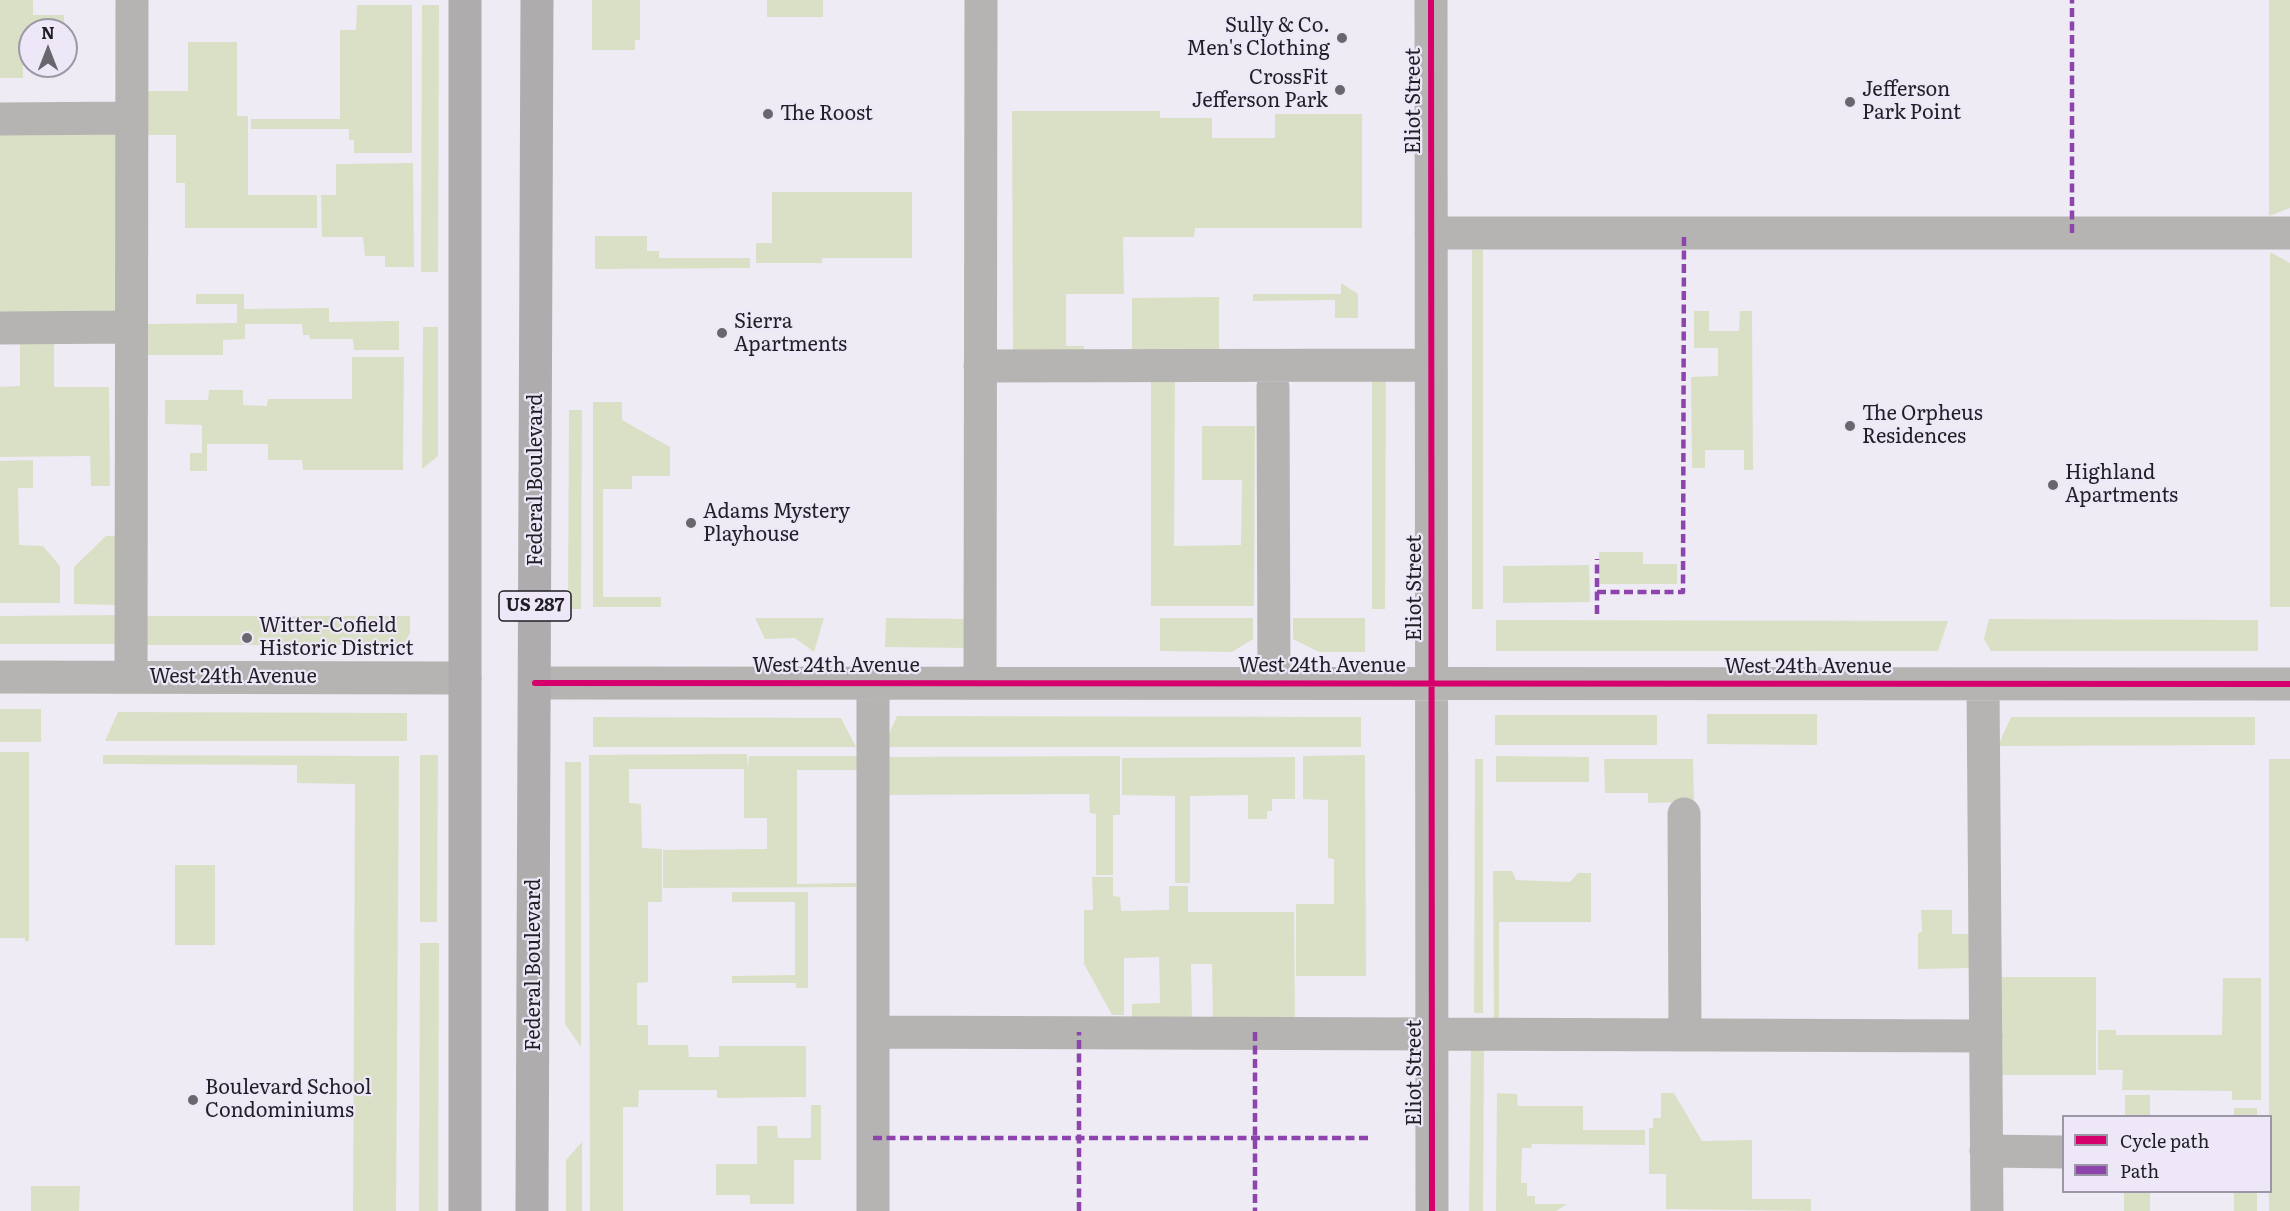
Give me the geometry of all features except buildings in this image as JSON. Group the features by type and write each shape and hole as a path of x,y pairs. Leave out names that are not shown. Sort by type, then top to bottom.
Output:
{"main road":[{"path":"465,0 465,1211"},
{"name":"Federal Boulevard","path":"532,1211 537,0"}],"street":[{"path":"131,677 132,0"},
{"path":"980,682 981,0"},
{"name":"Eliot Street","path":"1431,0 1432,1211"},
{"path":"0,119 132,118"},
{"path":"1431,233 2290,233"},
{"path":"0,328 131,327"},
{"path":"980,366 1431,365"},
{"path":"1273,387 1274,683"},
{"name":"West 24th Avenue","path":"0,677 465,678"},
{"path":"873,682 873,1211"},
{"name":"West 24th Avenue","path":"535,683 2290,684"},
{"path":"1983,684 1987,1211"},
{"path":"1684,814 1685,1033"},
{"path":"873,1032 1432,1032 1986,1036"},
{"path":"1986,1151 2062,1152"}],"green space":[{"path":"0,0 33,0 33,15 64,15 64,18 18,18 18,78 0,78"},
{"path":"592,0 640,0 640,40 635,40 635,50 592,50"},
{"path":"767,0 823,0 823,17 767,17"},
{"path":"2269,0 2290,0 2290,208 2269,216"},
{"path":"357,5 412,5 412,153 354,153 354,140 349,140 349,129 251,129 251,119 340,119 340,30 356,30"},
{"path":"422,5 439,5 438,272 421,272"},
{"path":"188,42 237,42 237,116 248,116 248,195 317,195 317,228 185,228 185,183 176,183 176,135 142,135 142,91 188,91"},
{"path":"1012,111 1160,111 1160,118 1212,118 1212,138 1275,138 1275,114 1362,114 1362,228 1195,228 1194,237 1123,237 1124,294 1066,294 1066,346 1084,346 1084,360 1013,360"},
{"path":"0,130 120,131 119,319 0,319"},
{"path":"413,163 414,267 385,267 385,256 365,256 363,237 322,237 321,195 336,195 336,164"},
{"path":"772,192 912,192 912,258 822,258 822,263 756,263 756,243 772,243"},
{"path":"595,236 647,236 647,251 659,251 659,258 750,258 750,268 595,269"},
{"path":"1472,250 1483,250 1483,609 1472,609"},
{"path":"2270,252 2290,263 2290,607 2270,607"},
{"path":"1341,283 1358,294 1358,318 1335,318 1335,300 1253,301 1253,294 1341,294"},
{"path":"196,294 244,294 244,309 329,308 329,322 399,321 399,350 354,350 353,339 310,339 309,335 303,335 302,324 245,324 245,339 223,340 223,355 146,355 146,324 237,323 237,304 196,304"},
{"path":"1219,297 1219,356 1132,356 1132,298"},
{"path":"1694,311 1709,311 1709,331 1739,331 1740,311 1752,311 1753,470 1744,470 1744,450 1705,450 1705,468 1692,468 1691,377 1718,376 1718,348 1694,348"},
{"path":"423,327 438,327 438,456 422,469"},
{"path":"20,343 54,343 54,387 109,387 110,486 91,486 90,456 0,457 0,387 20,386"},
{"path":"352,357 404,357 403,470 303,470 302,460 268,460 268,444 207,444 207,471 190,471 190,453 202,453 202,425 165,424 165,400 208,400 209,390 243,390 243,405 267,406 268,399 352,399"},
{"path":"1151,373 1175,374 1174,546 1241,545 1242,480 1202,480 1202,426 1255,426 1254,606 1151,606"},
{"path":"1372,375 1386,375 1385,609 1372,609"},
{"path":"593,402 622,402 622,420 670,447 670,476 632,476 632,489 603,489 603,597 661,597 661,607 593,607"},
{"path":"569,410 582,410 581,609 568,609"},
{"path":"33,460 33,488 18,488 19,545 43,546 60,566 60,603 0,603 0,461"},
{"path":"106,536 116,536 116,605 74,604 74,567"},
{"path":"1599,552 1643,552 1643,564 1677,564 1677,584 1599,584"},
{"path":"1589,565 1590,602 1503,603 1503,566"},
{"path":"120,615 120,644 0,644 0,616"},
{"path":"143,616 410,616 410,633 403,645 143,645"},
{"path":"755,618 824,618 814,652 795,638 765,639"},
{"path":"886,618 967,619 967,648 885,647"},
{"path":"1160,618 1253,618 1253,639 1232,652 1160,651"},
{"path":"1293,618 1365,618 1365,652 1319,652 1293,639"},
{"path":"1989,619 2258,620 2258,651 1991,651 1984,639"},
{"path":"1496,620 1948,621 1938,651 1496,651"},
{"path":"0,709 41,709 41,742 0,742"},
{"path":"118,712 407,713 407,741 105,741"},
{"path":"1707,714 1817,714 1817,745 1707,744"},
{"path":"1495,715 1657,715 1657,745 1495,745"},
{"path":"897,716 1361,717 1361,747 883,747"},
{"path":"593,717 841,718 856,747 593,747"},
{"path":"2011,717 2255,717 2255,745 1998,746"},
{"path":"0,752 29,752 29,941 25,941 25,938 0,938"},
{"path":"747,754 748,769 749,756 858,756 858,770 797,770 797,884 856,883 856,887 663,888 663,850 767,849 767,818 744,818 744,769 629,769 629,803 641,804 642,848 662,849 662,902 648,902 648,982 637,983 637,1025 648,1025 648,1045 688,1045 689,1057 719,1057 719,1046 806,1046 806,1097 717,1098 717,1090 639,1090 638,1107 623,1107 623,1211 590,1211 589,755"},
{"path":"103,755 399,756 396,1211 353,1211 355,784 297,783 297,765 103,764"},
{"path":"420,755 438,755 437,922 420,922"},
{"path":"1365,755 1366,976 1296,976 1296,904 1334,904 1334,859 1328,858 1328,800 1303,799 1303,756"},
{"path":"1120,756 1120,815 1113,815 1113,875 1096,875 1096,814 1090,813 1089,794 886,795 886,757"},
{"path":"1496,756 1589,757 1589,782 1496,782"},
{"path":"1295,757 1295,799 1272,799 1272,811 1267,811 1267,819 1248,819 1248,795 1190,796 1190,883 1175,883 1175,796 1122,795 1122,758"},
{"path":"1475,759 1483,759 1483,1013 1474,1013"},
{"path":"1604,759 1693,759 1694,802 1648,803 1648,793 1605,793"},
{"path":"2269,759 2290,759 2290,1211 2269,1211 2269,1193 2272,1193 2272,1115 2269,1115"},
{"path":"565,762 581,762 581,1047 565,1024"},
{"path":"175,865 215,865 215,945 175,945"},
{"path":"1493,871 1512,871 1516,880 1570,882 1578,873 1591,873 1591,922 1499,922 1499,1024 1494,1024"},
{"path":"1092,877 1113,877 1113,896 1120,897 1121,911 1169,910 1169,886 1188,886 1188,912 1294,912 1295,1024 1213,1024 1212,964 1191,964 1192,1018 1132,1018 1132,1004 1160,1003 1159,957 1124,958 1124,1015 1112,1015 1084,964 1084,910 1093,910"},
{"path":"732,892 808,892 808,988 796,988 796,983 732,983 732,976 795,975 795,902 732,902"},
{"path":"1921,910 1952,910 1952,934 1971,934 1971,968 1918,969 1918,933 1922,932"},
{"path":"420,943 439,943 438,1211 419,1211"},
{"path":"2000,977 2096,977 2096,1075 2000,1075"},
{"path":"2223,978 2261,978 2261,1100 2232,1100 2232,1091 2122,1090 2123,1070 2098,1070 2098,1030 2116,1030 2116,1035 2222,1035"},
{"path":"1471,1045 1484,1045 1483,1211 1469,1211"},
{"path":"1497,1093 1517,1094 1518,1106 1583,1106 1583,1130 1645,1130 1645,1145 1532,1144 1531,1148 1522,1148 1521,1183 1527,1183 1527,1196 1535,1196 1535,1204 1567,1204 1556,1211 1496,1211"},
{"path":"1661,1093 1674,1093 1702,1141 1752,1140 1752,1199 1811,1199 1811,1211 1666,1209 1666,1174 1649,1174 1649,1128 1653,1128 1653,1118 1661,1118"},
{"path":"2125,1095 2150,1095 2150,1115 2125,1115"},
{"path":"811,1105 821,1105 821,1160 794,1160 794,1204 750,1204 750,1195 716,1195 716,1164 757,1164 757,1126 777,1126 778,1138 811,1138"},
{"path":"2234,1108 2257,1108 2257,1115 2234,1115"},
{"path":"582,1142 582,1211 566,1211 566,1160"},
{"path":"31,1186 80,1186 79,1211 31,1211"},
{"path":"2124,1193 2150,1193 2150,1211 2124,1211"},
{"path":"2234,1193 2257,1193 2257,1211 2234,1211"}],"marked path":[{"path":"2072,0 2072,233"},
{"path":"1597,592 1683,592 1684,233"},
{"path":"1597,559 1597,614"},
{"path":"1079,1032 1079,1211"},
{"path":"1255,1032 1255,1211"},
{"path":"873,1138 1368,1138"}],"cycle path":[{"path":"1431,0 1432,1211"},
{"path":"535,683 2290,684"}],"place":[{"name":"Sully & Co. Men's Clothing","path":"1342,38"},
{"name":"CrossFit Jefferson Park","path":"1340,90"},
{"name":"Jefferson Park Point","path":"1850,102"},
{"name":"The Roost","path":"768,114"},
{"name":"Sierra Apartments","path":"722,333"},
{"name":"The Orpheus Residences","path":"1850,426"},
{"name":"Highland Apartments","path":"2053,485"},
{"name":"Adams Mystery Playhouse","path":"691,523"},
{"name":"Witter-Cofield Historic District","path":"247,638"},
{"name":"Boulevard School Condominiums","path":"193,1100"}]}
